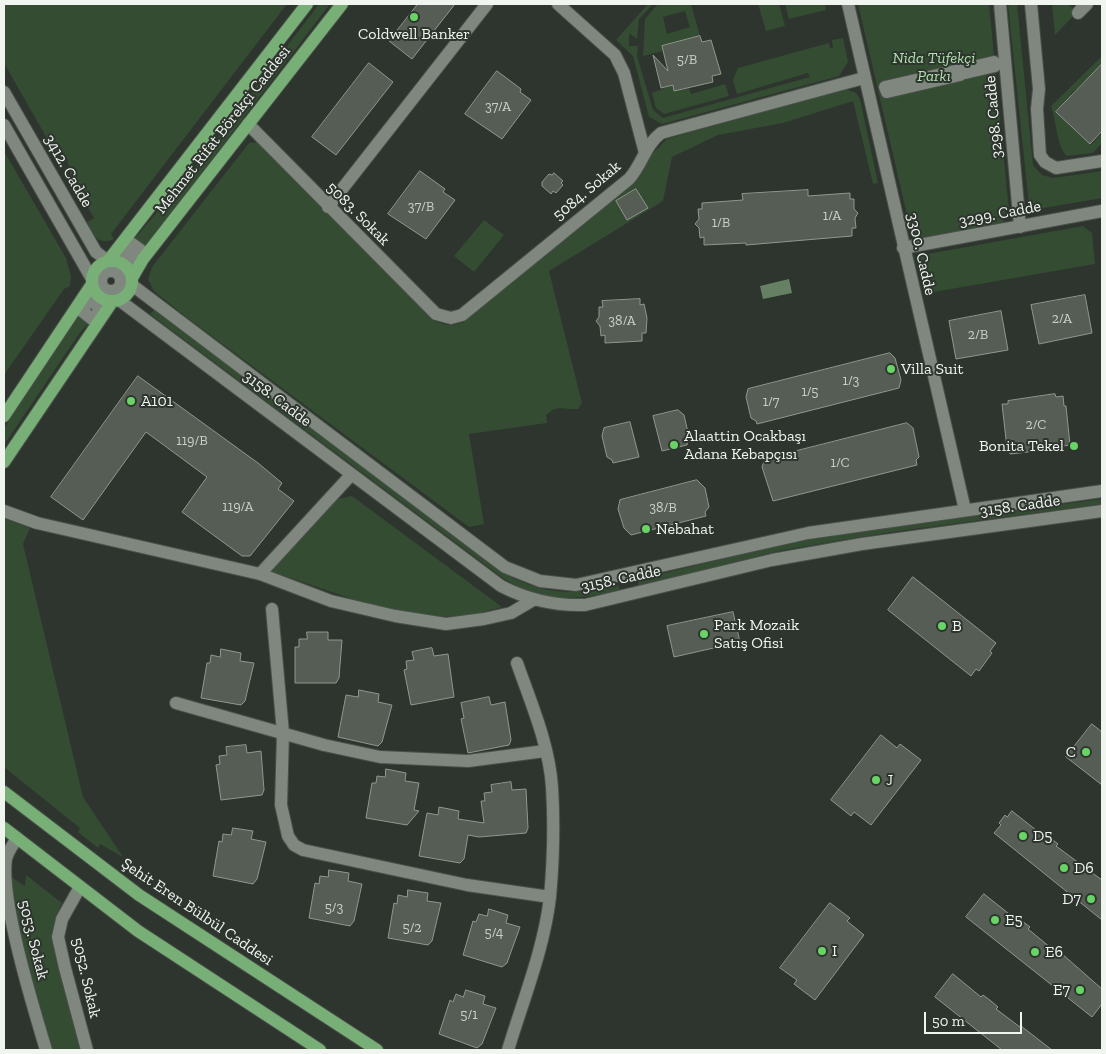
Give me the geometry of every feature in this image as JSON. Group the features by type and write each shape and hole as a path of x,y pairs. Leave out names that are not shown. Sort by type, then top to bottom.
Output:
{"main road":[{"name":"Mehmet Rifat Börekçi Caddesi","path":"108,261 307,4"},
{"name":"Mehmet Rifat Börekçi Caddesi","path":"133,286 143,259 342,4"},
{"path":"4,462 116,301 125,296 133,286 126,266 120,262 108,261 97,268 93,289 101,298 116,301"},
{"path":"4,416 95,282"},
{"name":"Şehit Eren Bülbül Caddesi","path":"4,792 139,895 377,1050"},
{"path":"4,828 138,930 305,1045 320,1050"}],"street":[{"path":"328,207 487,4"},
{"path":"558,4 614,54 624,74 645,153"},
{"name":"3300. Cadde","path":"848,4 965,510"},
{"name":"3298. Cadde","path":"1000,4 1020,227"},
{"path":"1031,4 1039,89 1037,109 1040,155 1045,162 1056,168 1102,161"},
{"path":"959,70 960,75 882,91 886,87 959,70"},
{"name":"5084. Sokak","path":"451,318 462,314 629,179 657,137 668,130 864,78"},
{"name":"3412. Cadde","path":"4,92 96,252 108,261"},
{"name":"5083. Sokak","path":"248,124 328,207 436,314 451,318"},
{"name":"3412. Cadde","path":"4,125 95,282"},
{"name":"3299. Cadde","path":"904,248 1102,211"},
{"name":"3158. Cadde","path":"133,286 505,567 540,581 576,585 808,533 1102,491"},
{"name":"3158. Cadde","path":"116,301 500,586 533,600 585,605 772,560 862,544 1102,511"},
{"path":"260,574 351,475"},
{"path":"4,512 37,523 260,574 331,601 395,616 446,624 511,613 533,600"},
{"path":"626,574 631,595"},
{"path":"272,609 283,733 280,770 281,805 288,836 298,847 467,885 550,896"},
{"path":"508,1050 543,934 550,896 552,786 545,751 517,663"},
{"path":"176,703 283,733 380,757 468,761 545,751"},
{"name":"5053. Sokak","path":"17,838 6,859 6,897 14,936 46,1050"},
{"name":"5052. Sokak","path":"80,887 62,919 58,937 64,968 87,1050"}],"green space":[{"path":"4,4 287,4 111,234 114,239 105,241 93,235 84,224 94,218 72,180 67,158 57,156 4,63"},
{"path":"319,4 330,4 142,251 131,243 195,167"},
{"path":"648,4 653,4 639,19 637,39 629,33 629,46 638,46 637,56 653,110 663,118 810,77 808,73 737,94 733,80 738,68 829,43 830,48 833,48 832,40 843,38 848,62 839,76 662,124 649,117 633,56 616,40"},
{"path":"658,4 691,4 700,36 662,46 663,51 643,56 645,19","holes":["685,11 690,27 667,34 663,17"]},
{"path":"758,4 779,4 785,26 766,31"},
{"path":"785,4 825,4 826,10 789,19"},
{"name":"Nida Tüfekçi Parkı","path":"858,4 989,4 1009,211 1002,223 923,240 911,232"},
{"path":"1008,4 1017,4 1033,165 1042,175 1053,178 1102,171 1102,198 1038,209 1029,205"},
{"path":"1052,4 1068,4 1077,12 1055,35"},
{"path":"1102,56 1102,64 1071,94 1069,125 1091,145 1102,133 1102,143 1093,153 1067,156 1061,147 1051,106"},
{"path":"725,84 729,96 664,114 656,108 652,93 673,85 674,91 689,88 691,94"},
{"path":"845,89 856,93 860,99 878,183 873,184 853,101 783,123 718,135 672,157 663,201 549,271 582,403 578,409 558,409 550,412 546,415 547,423 469,434 484,524 469,527 185,316 154,291 148,279 152,267 249,143 257,142 435,321 446,325 453,325 464,322 532,263 634,181 653,153 667,139","holes":["636,189 648,208 627,220 616,201"]},
{"path":"4,151 66,258 71,277 70,286 64,289 4,375"},
{"path":"484,220 504,235 474,272 454,256"},
{"path":"1083,226 1092,233 1095,264 928,293 920,258 922,255"},
{"path":"154,310 506,574 534,586 561,592 588,591 618,585 620,590 574,598 560,598 532,592 503,578 150,314"},
{"path":"82,311 92,319 79,334 4,445 4,428"},
{"path":"352,496 502,607 472,615 435,617 382,609 270,571 333,500"},
{"path":"1102,499 1102,504 891,532 783,550 639,586 637,580 782,544 890,527"},
{"path":"4,518 30,528 23,544 83,797 123,857 100,844 98,848 78,832 80,828 4,767"},
{"path":"26,875 62,903 56,916 56,946 84,1050 52,1050 27,965 13,899 11,877 25,886"}],"shaded area":[{"path":"789,279 792,293 763,299 760,286"}],"building":[{"path":"418,4 455,4 412,59 389,41"},
{"path":"700,36 702,42 711,40 721,74 712,76 713,82 674,91 673,85 661,88 653,55 668,71 662,46"},
{"path":"369,63 393,82 336,155 312,137"},
{"path":"1102,64 1102,131 1090,144 1056,112"},
{"path":"497,71 521,89 520,92 531,100 502,139 465,114"},
{"path":"420,171 445,189 443,192 455,200 426,239 388,214"},
{"path":"554,173 563,181 561,183 563,185 556,193 553,191 551,194 542,186 542,182 549,174 552,175"},
{"path":"636,189 648,208 627,220 616,201"},
{"path":"808,190 808,196 850,193 850,199 854,199 854,209 858,213 855,218 856,228 852,228 852,236 746,245 746,243 704,245 704,237 700,238 699,228 695,224 699,219 698,209 702,209 702,203 743,200 742,194"},
{"path":"1085,295 1092,333 1039,344 1031,305"},
{"path":"640,299 640,305 644,304 647,318 646,333 642,333 642,341 605,343 605,335 601,336 600,326 596,321 599,317 599,307 603,307 602,301"},
{"path":"1001,311 1008,350 956,359 949,321"},
{"path":"890,353 895,358 901,380 899,388 757,424 751,418 746,397 748,389"},
{"path":"138,376 258,463 282,483 278,489 294,501 250,556 242,556 182,512 207,477 146,432 83,520 51,497"},
{"path":"1055,394 1056,397 1063,396 1064,406 1066,406 1070,445 1063,446 1063,448 1010,454 1007,448 1002,404 1008,404 1008,401"},
{"path":"678,410 684,415 689,437 687,445 662,451 653,416"},
{"path":"630,422 639,457 613,463 607,457 602,436 604,428"},
{"path":"907,423 913,428 919,457 916,460 917,465 773,501 762,467 765,459"},
{"path":"697,480 705,488 709,507 705,512 706,516 631,535 624,528 618,509 620,500"},
{"name":"B","path":"913,577 996,643 990,651 992,653 979,671 976,669 971,676 888,610"},
{"name":"Park Mozaik Satış Ofisi","path":"733,612 740,642 674,657 667,626"},
{"path":"307,632 328,632 328,640 342,640 339,678 336,683 295,683 295,647 299,647 299,639 307,639"},
{"path":"432,648 434,656 448,654 454,697 411,705 404,670 407,669 406,661 414,660 412,652"},
{"path":"221,649 241,653 240,661 254,663 245,701 241,705 201,698 207,663 210,663 211,655 220,657"},
{"path":"359,690 379,694 378,702 392,705 382,742 378,746 338,737 346,695 358,697"},
{"path":"489,697 491,705 505,702 511,740 509,745 468,753 461,719 464,718 461,703"},
{"name":"C","path":"1092,724 1102,732 1102,785 1066,757"},
{"name":"J","path":"881,735 897,748 900,744 921,760 871,825 854,812 851,816 831,800"},
{"path":"246,745 247,753 261,751 264,790 262,795 221,800 216,765 220,764 219,756 227,755 226,747"},
{"path":"386,769 406,773 405,781 419,783 414,810 419,811 407,825 366,818 372,783 376,783 377,776 385,777"},
{"path":"511,782 512,790 526,789 528,828 526,833 479,837 468,835 464,859 460,863 419,856 427,813 438,815 439,807 459,811 458,819 484,823 481,801 485,801 484,793 492,792 491,785"},
{"path":"1012,811 1041,834 1043,832 1058,844 1056,846 1102,880 1102,920 994,833 1001,825 999,823 1005,815 1007,817"},
{"path":"233,828 253,831 251,839 266,842 257,879 253,884 213,876 219,841 222,842 223,834 231,835"},
{"path":"329,870 349,873 348,881 362,884 354,921 350,926 309,918 315,883 319,884 320,876 328,877"},
{"path":"408,890 428,893 427,901 441,903 432,941 428,945 388,938 394,903 397,904 398,895 407,897"},
{"path":"984,894 1013,917 1014,915 1030,927 1028,929 1051,948 1053,946 1102,989 1102,1004 1092,1017 966,917"},
{"name":"I","path":"830,903 850,918 847,921 864,935 815,1000 794,984 797,980 780,968"},
{"path":"489,909 508,915 506,923 520,927 507,963 502,967 463,955 473,921 476,922 479,914 487,916"},
{"path":"953,974 981,997 983,995 991,1001 998,1007 996,1009 1052,1050 1002,1050 935,997"},
{"path":"466,990 485,996 483,1004 496,1008 482,1044 477,1048 439,1034 450,1000 453,1002 456,994 463,997"}],"place":[{"name":"Coldwell Banker","path":"414,17"},
{"name":"Villa Suit","path":"891,369"},
{"name":"A101","path":"131,401"},
{"name":"Alaattin Ocakbaşı Adana Kebapçısı","path":"674,445"},
{"name":"Bonita Tekel","path":"1074,446"},
{"name":"Nebahat","path":"646,529"},
{"name":"B","path":"942,626"},
{"name":"Park Mozaik Satış Ofisi","path":"704,634"},
{"name":"C","path":"1086,752"},
{"name":"J","path":"876,780"},
{"name":"D5","path":"1023,836"},
{"name":"D6","path":"1064,868"},
{"name":"D7","path":"1091,899"},
{"name":"E5","path":"995,920"},
{"name":"I","path":"822,951"},
{"name":"E6","path":"1035,952"},
{"name":"E7","path":"1080,990"}]}
